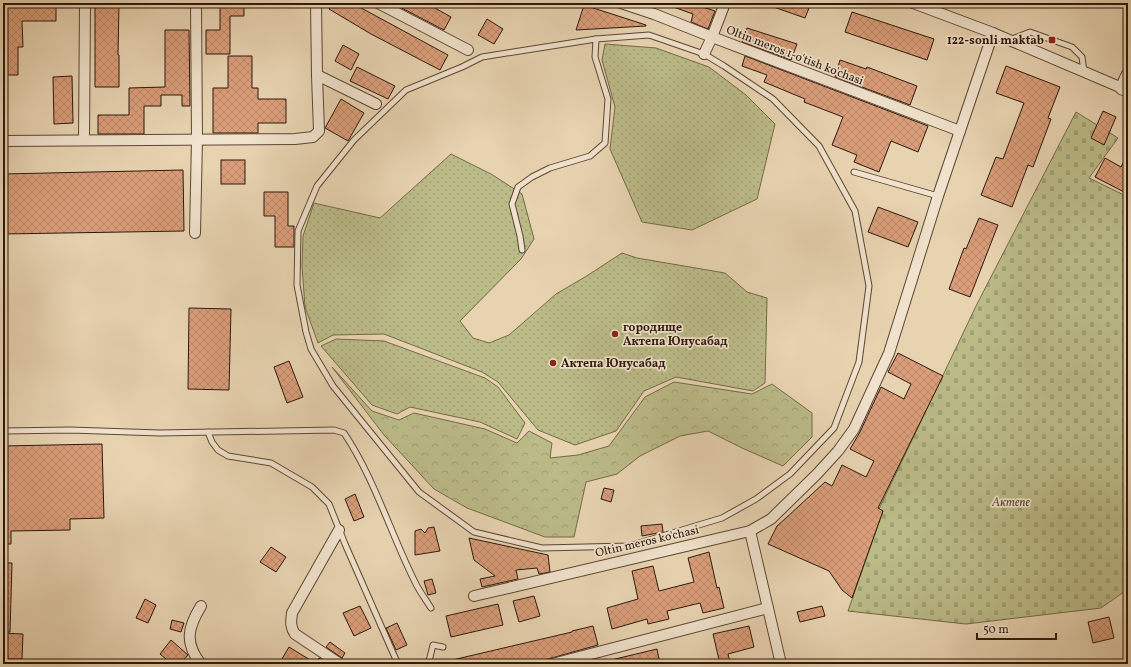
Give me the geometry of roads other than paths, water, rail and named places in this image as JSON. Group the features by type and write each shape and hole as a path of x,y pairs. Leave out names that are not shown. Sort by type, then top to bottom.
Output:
{"street":[{"path":"84,140 85,3"},
{"path":"195,233 197,139 196,3"},
{"path":"3,141 295,139 312,137 319,131 316,3"},
{"path":"378,3 468,50"},
{"name":"Oltin meros 1-o'tish ko'chasi","path":"621,3 654,14 712,38 960,131"},
{"path":"704,54 712,38 725,3"},
{"path":"913,3 930,6 1125,89 1128,75"},
{"name":"Oltin meros ko'chasi","path":"474,596 750,531 770,519 817,474 838,451 854,429 889,353 938,196 993,33"},
{"path":"317,75 376,104"},
{"path":"339,530 292,613 290,623 295,634 340,664"},
{"path":"750,531 781,664"},
{"path":"201,606 189,632 190,644 195,657 201,664"},
{"path":"552,664 768,608"}],"lane":[{"path":"1010,40 1030,32 1072,47 1082,57 1084,72"},
{"path":"649,35 704,54 773,99 818,146 855,211 869,286 859,362 834,428 790,474 756,499 722,518 629,546 542,548 474,532 419,492 334,386 311,348 306,332 297,285 298,231 317,186 354,140 406,90 462,67 482,57 596,39 649,35"},
{"path":"522,250 512,204 518,187 532,177 550,168 590,156 605,143 608,99 595,57 596,39"},
{"path":"854,172 938,196"},
{"path":"3,431 70,430 160,433 334,430 344,432 382,506 416,585 431,608"},
{"path":"208,432 212,442 218,450 228,456 271,463 312,487 329,504 397,662"},
{"path":"385,664 397,662 407,664 426,663 429,661 433,645 443,647"}],"place":[{"name":"122-sonli maktab","path":"1052,40"},
{"name":"городище Актепа Юнусабад","path":"615,334"},
{"name":"Актепа Юнусабад","path":"553,363"}],"park label":[{"name":"Актепе","path":"1011,502"}]}
